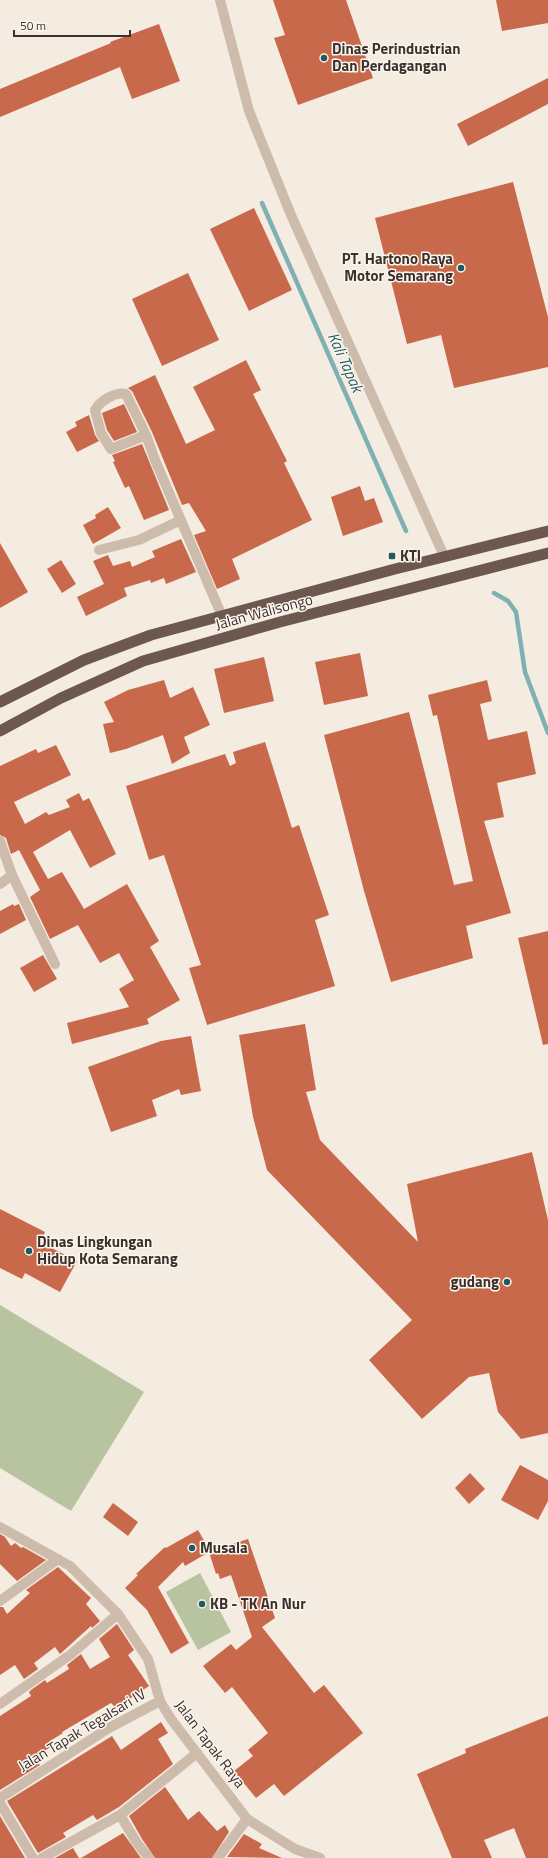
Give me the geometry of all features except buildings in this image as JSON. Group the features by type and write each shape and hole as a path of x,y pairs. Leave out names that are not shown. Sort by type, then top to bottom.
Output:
{"highway":[{"name":"Jalan Walisongo","path":"0,702 84,660 151,635 444,556 548,531"},
{"name":"Jalan Walisongo","path":"0,731 61,698 144,661 288,620 548,553"}],"street":[{"path":"220,0 249,111 291,215 444,556"},
{"path":"146,435 110,448 101,433 95,410 100,404 117,394 126,394 146,435 222,616"},
{"path":"98,550 139,540 181,520"},
{"path":"0,841 12,875 55,964"},
{"path":"0,884 12,875"},
{"name":"Jalan Tapak Raya","path":"0,1526 70,1566 118,1614 148,1659 160,1701 171,1719 247,1819 295,1849 320,1858"},
{"path":"0,1601 58,1559"},
{"path":"0,1704 70,1655 118,1614"},
{"name":"Jalan Tapak Tegalsari IV","path":"0,1798 109,1728 160,1701"},
{"path":"42,1858 120,1815 197,1753"},
{"path":"0,1803 33,1858"},
{"path":"120,1815 137,1843 149,1858"},
{"path":"218,1858 247,1819"}],"green space":[{"path":"0,1305 144,1392 71,1511 0,1468"},
{"path":"200,1573 231,1632 198,1650 166,1592"}],"waterway":[{"name":"Kali Tapak","path":"262,203 406,531"},
{"name":"Kali Tapak","path":"494,593 508,601 516,612 525,672 548,733"}],"place":[{"name":"Dinas Perindustrian Dan Perdagangan","path":"324,58"},
{"name":"PT. Hartono Raya Motor Semarang","path":"461,268"},
{"name":"KTI","path":"392,556"},
{"name":"Dinas Lingkungan Hidup Kota Semarang","path":"29,1251"},
{"name":"gudang","path":"507,1282"},
{"name":"Musala","path":"192,1548"},
{"name":"KB - TK An Nur","path":"202,1604"}]}
